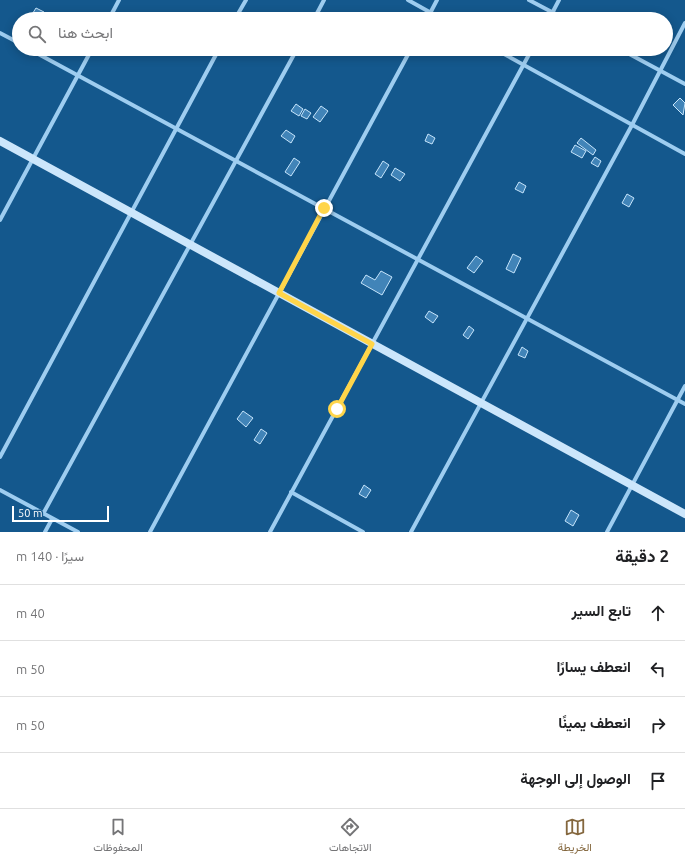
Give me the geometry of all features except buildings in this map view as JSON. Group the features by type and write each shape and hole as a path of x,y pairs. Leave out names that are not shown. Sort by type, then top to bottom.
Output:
{"street":[{"path":"113,12 119,0"},
{"path":"239,12 246,0"},
{"path":"318,12 324,0"},
{"path":"408,0 428,12"},
{"path":"431,12 437,0"},
{"path":"529,0 552,12 559,0"},
{"path":"673,46 685,23"},
{"path":"0,33 12,39"},
{"path":"43,56 685,404"},
{"path":"0,220 88,56"},
{"path":"0,457 215,56"},
{"path":"44,514 293,56"},
{"path":"150,532 406,56"},
{"path":"508,56 685,154"},
{"path":"270,532 528,56"},
{"path":"633,56 685,84"},
{"path":"412,532 526,318 632,125 667,56"},
{"path":"0,142 685,514"},
{"path":"607,532 685,386"},
{"path":"0,490 78,532"},
{"path":"291,492 363,532"},
{"path":"45,532 52,519"}],"route":[{"path":"324,208 279,293 372,344 337,409"}]}
